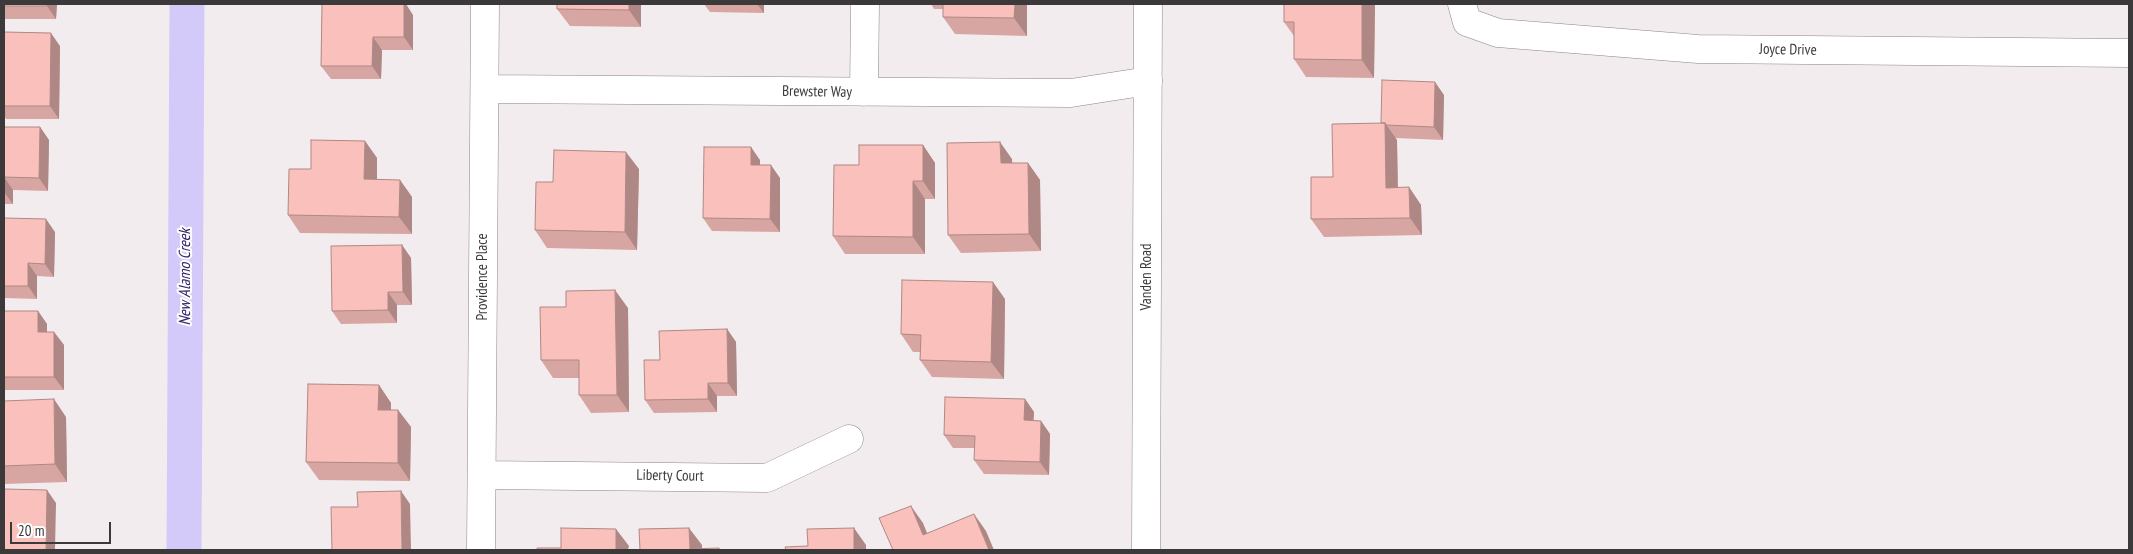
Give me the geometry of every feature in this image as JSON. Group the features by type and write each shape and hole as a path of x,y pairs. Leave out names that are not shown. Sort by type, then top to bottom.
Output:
{"street":[{"name":"Providence Place","path":"481,550 485,4"},
{"path":"864,92 865,4"},
{"name":"Vanden Road","path":"1146,550 1148,4"},
{"name":"Joyce Drive","path":"1462,4 1467,22 1498,33 1698,49 2129,53"},
{"name":"Brewster Way","path":"485,89 1071,94 1148,81"},
{"name":"Liberty Court","path":"482,475 767,478 849,439"}],"building":[{"path":"4,4 47,4 47,6 4,6"},
{"path":"322,4 404,4 404,37 373,37 372,66 321,66"},
{"path":"557,4 629,4 629,10 557,9"},
{"path":"943,4 1015,4 1014,18 943,17"},
{"path":"1284,4 1362,4 1362,60 1294,59 1294,22 1284,22"},
{"path":"4,32 51,33 50,106 4,106"},
{"path":"1382,80 1435,82 1434,127 1386,125 1381,123"},
{"path":"1385,123 1386,188 1409,187 1410,218 1311,219 1311,177 1333,177 1332,124"},
{"path":"4,127 40,127 39,178 4,177"},
{"path":"311,140 365,141 364,179 400,180 399,217 288,215 289,169 311,169"},
{"path":"1000,142 1001,163 1028,163 1029,234 948,235 947,143"},
{"path":"859,145 923,145 923,181 913,181 913,237 833,236 834,165 859,165"},
{"path":"704,147 751,147 751,165 771,165 770,219 703,218"},
{"path":"554,150 626,152 625,232 535,230 536,182 553,182"},
{"path":"4,218 46,219 45,264 28,263 28,286 4,286"},
{"path":"402,245 403,292 388,292 388,310 332,311 331,246"},
{"path":"902,280 993,282 991,362 920,360 921,335 901,334"},
{"path":"615,290 617,395 579,395 579,360 541,360 540,307 566,307 566,291"},
{"path":"4,311 38,311 38,332 54,332 54,377 4,377"},
{"path":"727,329 728,383 708,383 708,399 645,400 644,360 660,360 659,331"},
{"path":"308,384 379,385 378,410 398,410 398,463 306,462"},
{"path":"945,397 1025,399 1024,420 1041,421 1040,462 974,460 975,436 944,435"},
{"path":"54,399 55,464 4,466 4,401"},
{"path":"4,489 47,490 46,550 4,550"},
{"path":"401,491 402,550 332,550 331,507 358,507 357,492"},
{"path":"911,506 923,535 974,514 989,550 893,550 879,518"},
{"path":"561,528 616,529 616,550 537,550 537,548 561,548"},
{"path":"689,528 690,549 719,548 720,550 640,550 639,529"},
{"path":"854,528 854,550 786,550 785,547 808,546 807,529"}],"waterway":[{"name":"New Alamo Creek","path":"184,550 187,4"}]}
